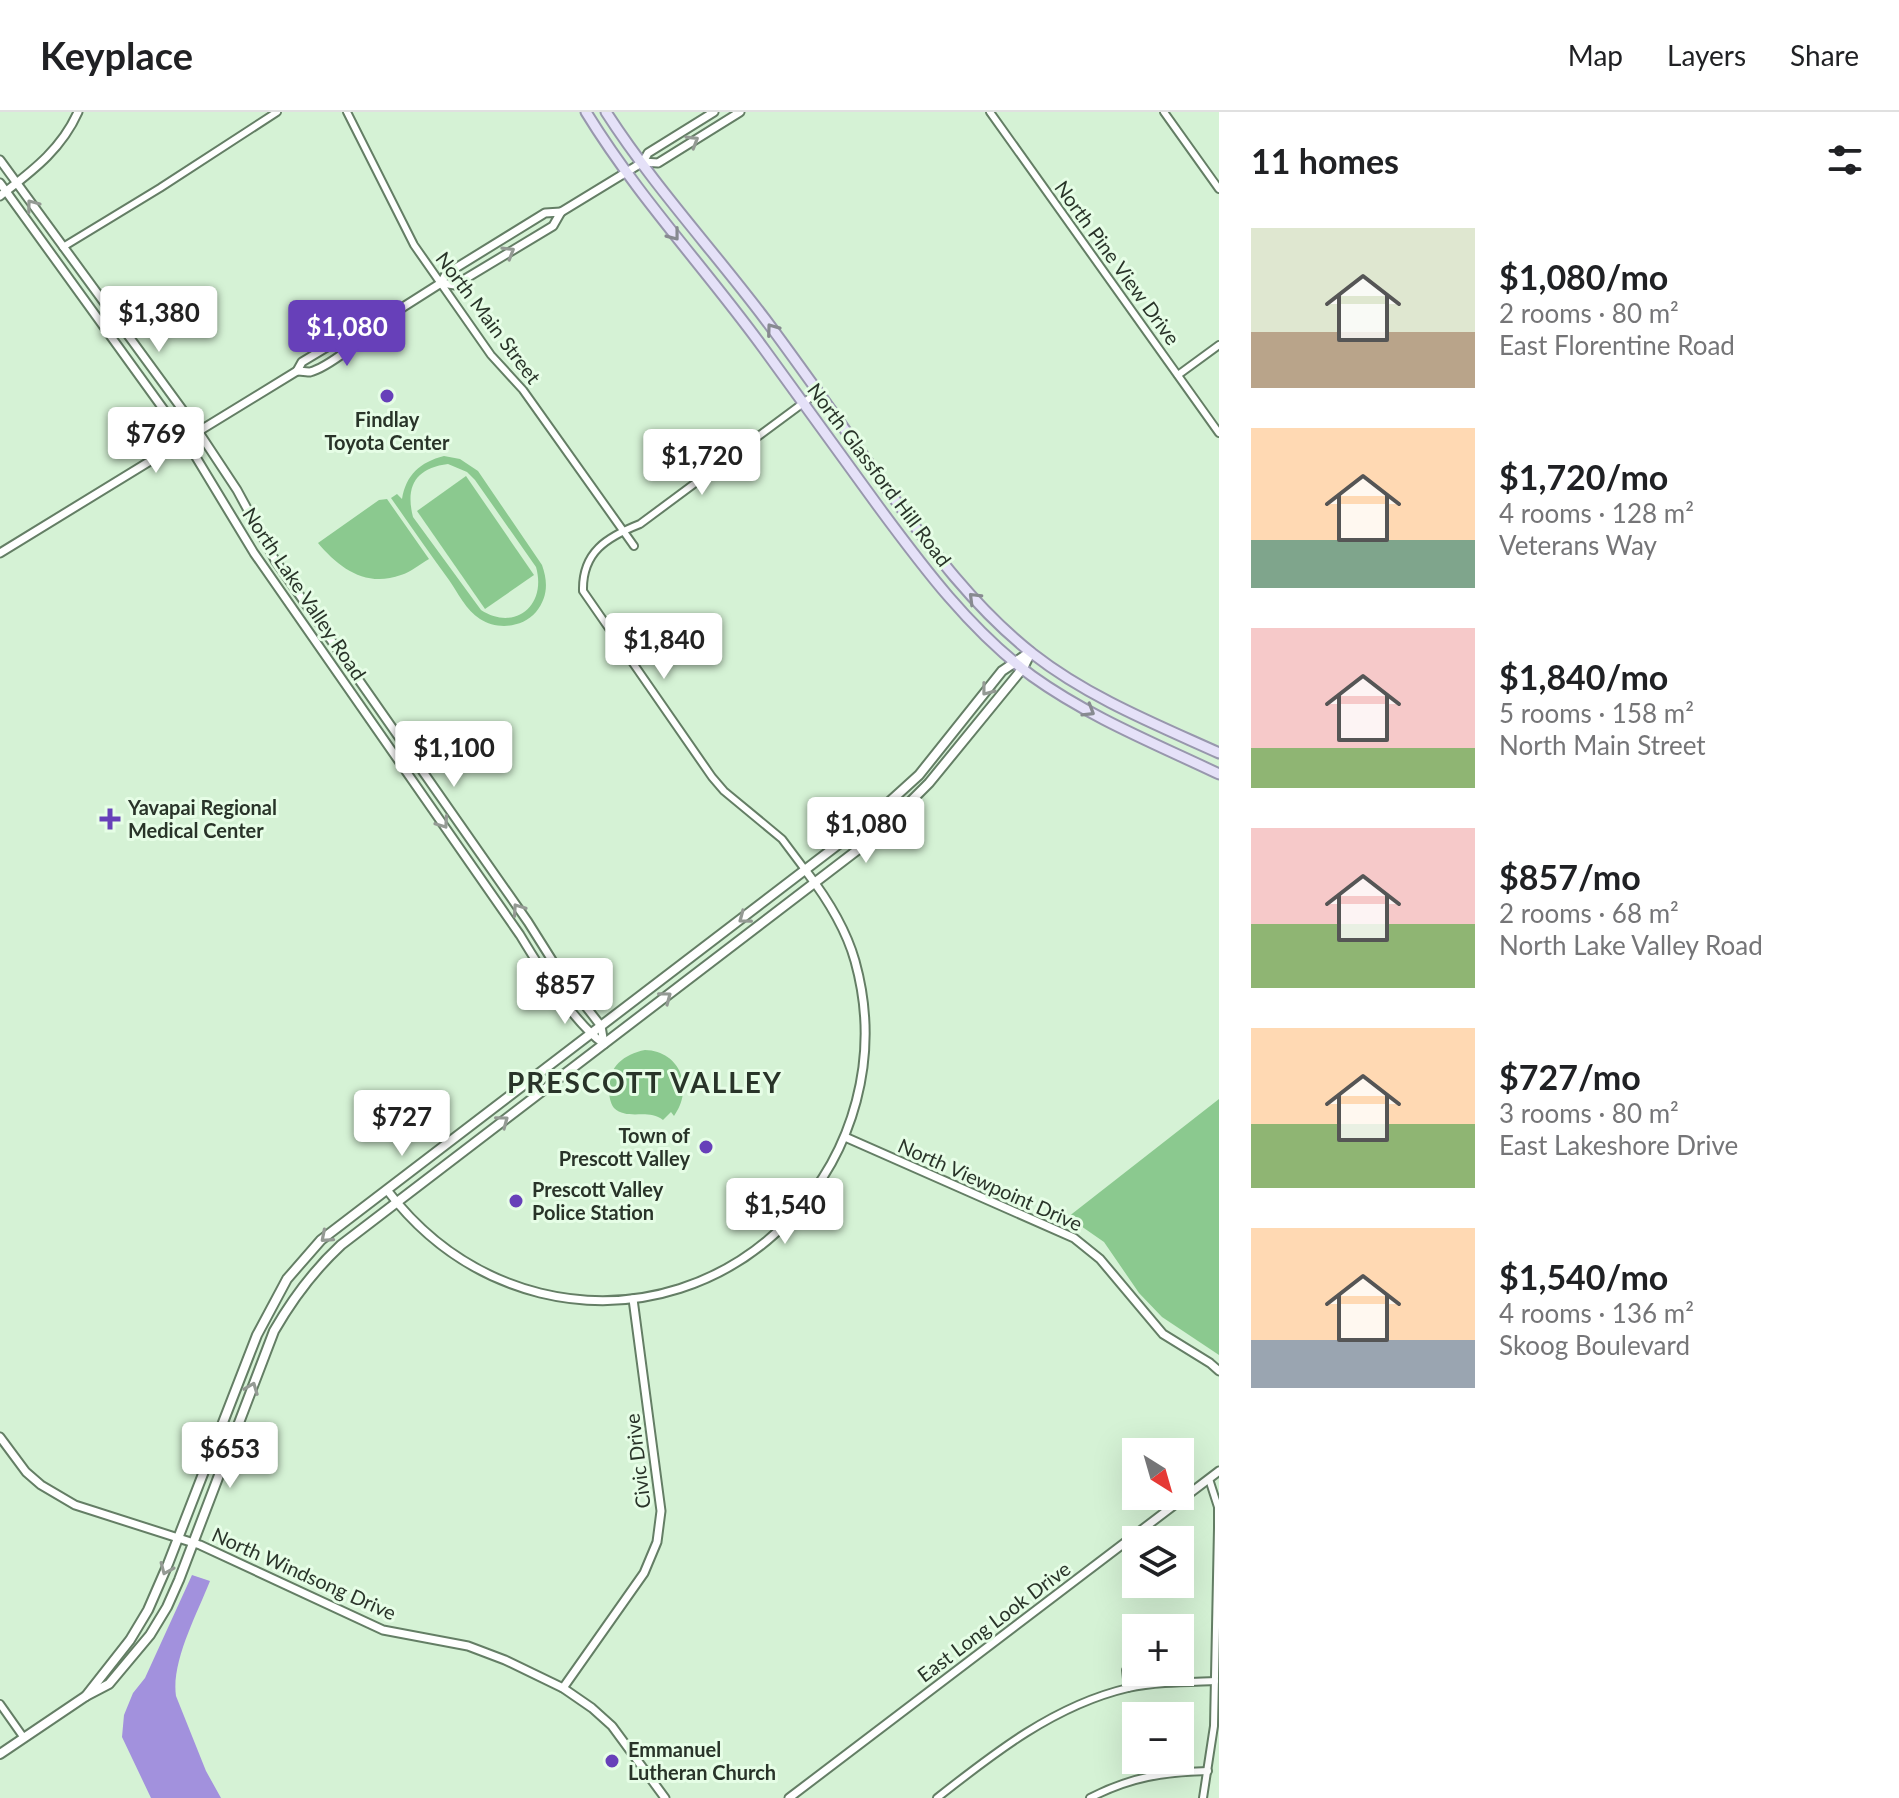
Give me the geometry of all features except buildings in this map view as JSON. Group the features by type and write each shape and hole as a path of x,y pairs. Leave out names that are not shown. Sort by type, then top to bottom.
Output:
{"main road":[{"name":"North Glassford Hill Road","path":"586,112 668,228 739,316 928,574 978,629 1019,665 1106,721 1219,774"},
{"name":"North Glassford Hill Road","path":"606,112 764,318 926,542 964,588 1031,652 1101,698 1219,753"},
{"path":"0,1754 109,1684 150,1635 167,1607 267,1348 293,1298 317,1267 341,1245 877,835 929,783 1031,652"},
{"path":"86,1696 130,1640 148,1610 254,1342 280,1291 321,1240 865,824 919,775 1002,671 1019,665"},
{"path":"919,775 929,783"},
{"path":"254,1342 267,1348"}],"street":[{"path":"3,194 48,158 70,130 78,112"},
{"path":"63,247 277,112"},
{"name":"North Main Street","path":"347,112 414,245 491,355 523,390 634,546"},
{"path":"297,371 309,372 353,346 368,336 378,323 441,283 446,274 545,213 561,212 628,172 643,162 648,153 714,112"},
{"path":"643,162 658,163 740,112"},
{"name":"North Pine View Drive","path":"990,112 1219,433"},
{"path":"1164,112 1219,189"},
{"name":"North Lake Valley Road","path":"0,160 198,431 237,490 275,560 528,922 562,976 601,1026 604,1044"},
{"name":"North Lake Valley Road","path":"0,183 3,194 185,439 259,561 520,935 549,982 591,1035 604,1044"},
{"path":"441,283 455,285 553,226 561,212"},
{"path":"0,553 297,371 302,362 362,326 378,323"},
{"path":"1178,375 1219,345"},
{"path":"387,1190 434,1240 461,1260 494,1277 527,1289 569,1298 633,1299 701,1280 761,1246 809,1198 827,1171 845,1137 864,1066 865,1013 851,947 815,883 782,839 724,791 712,777 583,591 582,573 588,559 600,546 622,531 640,524 818,392"},
{"name":"North Viewpoint Drive","path":"845,1137 1074,1238 1100,1259 1163,1334 1219,1371"},
{"name":"Civic Drive","path":"563,1688 644,1573 657,1542 661,1511 633,1299"},
{"name":"North Windsong Drive","path":"0,1437 26,1472 59,1497 192,1542 383,1630 468,1646 563,1688 612,1726 665,1798"},
{"name":"East Long Look Drive","path":"789,1798 1219,1471"},
{"path":"1203,1798 1214,1726 1215,1681 1218,1518 1209,1479"},
{"path":"937,1798 1017,1738 1057,1714 1128,1688 1215,1681"},
{"path":"0,1704 24,1738"},
{"path":"1090,1798 1139,1778 1164,1772 1208,1771"}],"green space":[{"path":"444,456 460,459 478,471 542,565 545,595 536,612 524,621 501,626 487,623 475,615 391,498 397,494 402,499 411,476","holes":["448,464 467,472 536,567 537,593 525,611 516,616 505,618 481,610 413,517 412,488 421,474"]},
{"path":"466,476 534,575 485,609 417,511"},
{"path":"387,499 429,559 405,574 376,579 344,568 318,543 379,500"},
{"path":"645,1050 668,1057 680,1073 683,1084 680,1105 674,1116 671,1112 663,1120 651,1115 625,1114 614,1108 610,1099 609,1081 614,1068 624,1058"},
{"path":"1219,1099 1219,1355 1162,1317 1139,1293 1104,1242 1068,1217"}],"shaded area":[{"path":"192,1575 210,1581 181,1653 175,1683 176,1696 206,1771 221,1798 151,1798 122,1737 124,1715 133,1693 145,1678"}],"place":[{"name":"Findlay Toyota Center","path":"387,396"},
{"name":"Yavapai Regional Medical Center","path":"110,819"},
{"name":"Town of Prescott Valley","path":"706,1147"},
{"name":"Prescott Valley Police Station","path":"516,1201"},
{"name":"Emmanuel Lutheran Church","path":"612,1761"}],"district":[{"name":"PRESCOTT VALLEY","path":"645,1083"}]}
